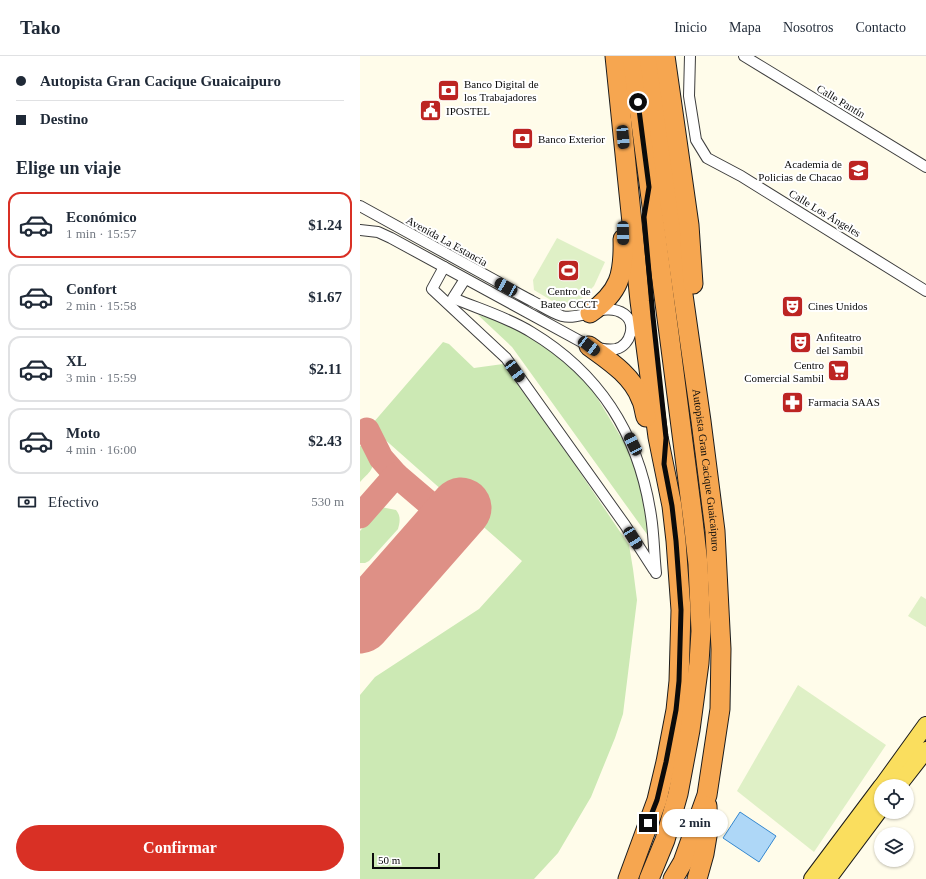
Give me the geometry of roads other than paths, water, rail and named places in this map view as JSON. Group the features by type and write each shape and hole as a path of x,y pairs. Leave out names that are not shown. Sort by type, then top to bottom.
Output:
{"highway":[{"path":"615,56 628,196 640,301 658,437 674,520 681,602 679,681 676,710 668,754 657,800 627,878"},
{"name":"Autopista Gran Cacique Guaicaipuro","path":"632,56 697,556 701,632 699,663 690,730 678,794 665,840 649,879"},
{"name":"Autopista Gran Cacique Guaicaipuro","path":"649,56 701,421 715,531 721,649 720,709 707,795 682,870 672,879"},
{"path":"665,56 689,225 701,421"},
{"path":"668,79 674,56"},
{"path":"649,187 644,217 665,430 664,464"},
{"path":"590,312 599,306 614,291 620,277 623,245 622,210 628,196"},
{"path":"589,346 614,364 634,385 641,398 655,456 664,464"},
{"path":"697,879 704,854 708,830 707,795"}],"main road":[{"path":"903,779 920,756 926,725"},
{"path":"891,779 920,756"},
{"path":"812,879 874,796"},
{"path":"828,879 874,817"}],"street":[{"name":"Calle Los Ángeles","path":"690,56 689,96 696,140 707,158 741,176 926,291"},
{"name":"Calle Pantín","path":"744,56 926,167"},
{"name":"Avenida La Estancia","path":"360,206 561,316 569,317 583,315 590,312 608,310 618,311 628,317 631,323 631,331 628,340 623,346 615,349 604,349 589,346"},
{"path":"360,230 378,232 589,346"},
{"path":"444,268 432,289 506,358 625,525 656,574 652,516 644,480 633,444 622,423 594,383 570,359 531,332 509,320 453,298 465,279"}],"water":[{"path":"740,812 776,836 759,862 723,838"}],"place":[{"name":"Banco Digital de los Trabajadores","path":"449,90"},
{"name":"IPOSTEL","path":"430,111"},
{"name":"Banco Exterior","path":"523,139"},
{"name":"Academia de Policias de Chacao","path":"858,170"},
{"name":"Centro de Bateo CCCT","path":"569,271"},
{"name":"Cines Unidos","path":"793,306"},
{"name":"Anfiteatro del Sambil","path":"800,343"},
{"name":"Centro Comercial Sambil","path":"839,371"},
{"name":"Farmacia SAAS","path":"793,402"}]}
